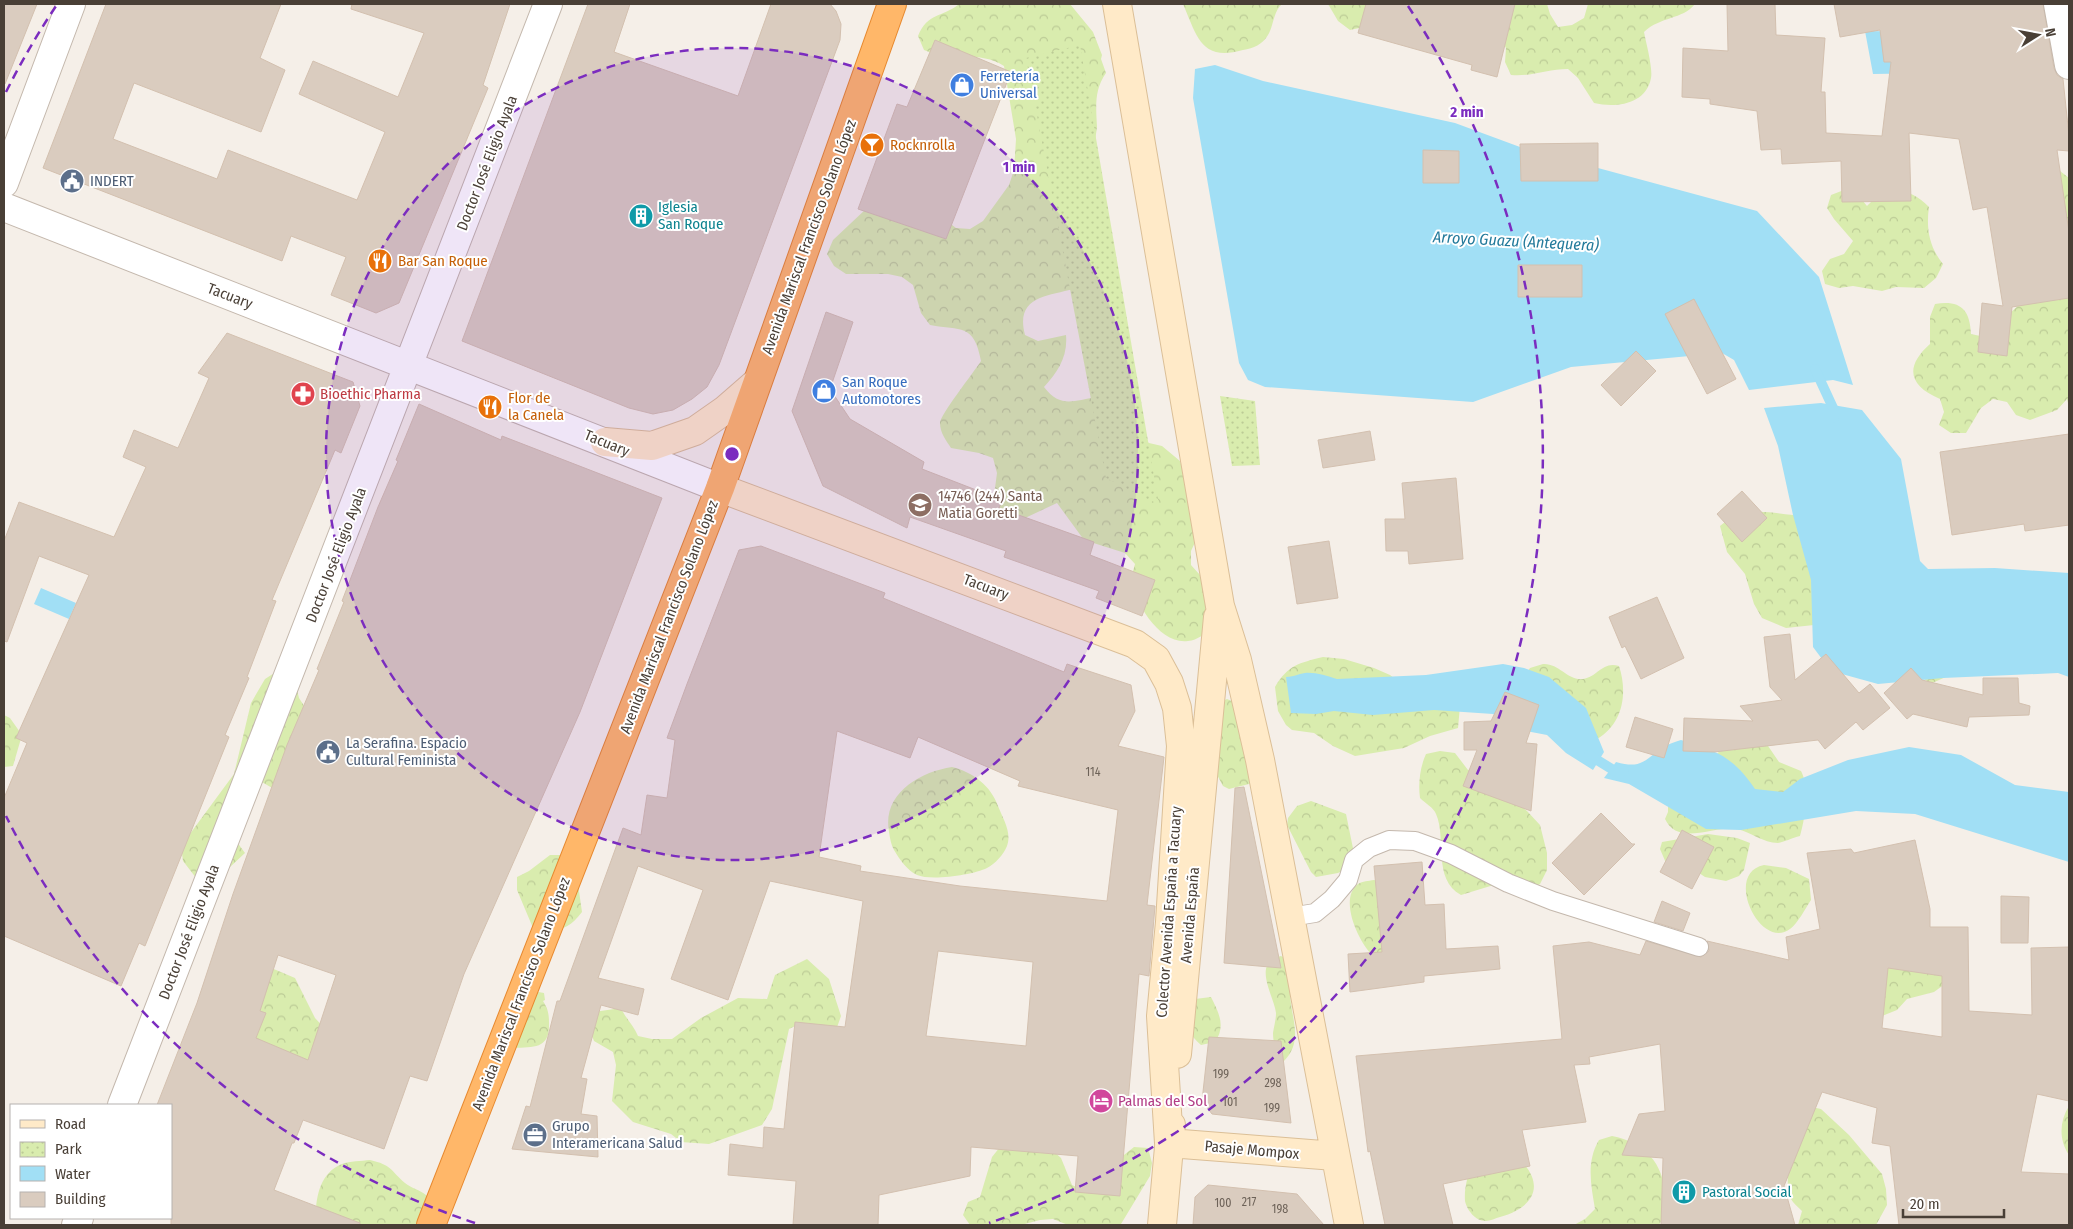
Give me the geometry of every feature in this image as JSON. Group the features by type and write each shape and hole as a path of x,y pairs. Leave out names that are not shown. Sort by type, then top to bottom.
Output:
{"highway":[{"name":"Avenida Mariscal Francisco Solano López","path":"431,1225 720,488 892,4"}],"street":[{"path":"4,183 71,4"},
{"name":"Doctor José Eligio Ayala","path":"122,1104 548,4"},
{"path":"2058,4 2069,65"},
{"path":"1118,10 1220,606 1237,660 1260,760 1349,1225"},
{"name":"Tacuary","path":"4,207 720,488 1135,644 1156,658 1169,682"},
{"path":"605,442 652,446 695,431 725,410 756,383"},
{"name":"Avenida España","path":"1162,1225 1220,606"},
{"name":"Colector Avenida España a Tacuary","path":"1169,682 1177,708 1181,746 1170,922 1161,1016 1169,1143"},
{"name":"Pasaje Mompox","path":"1169,1143 1335,1156"}],"lane":[{"path":"1290,917 1315,913 1332,900 1348,880 1354,860 1369,848 1389,840 1415,841 1451,854 1508,884 1553,901 1699,947"}],"green space":[{"path":"959,4 1070,4 1093,32 1102,55 1101,59 1106,73 1099,86 1097,98 1097,127 1074,289 1035,300 1024,313 1025,335 1038,341 1066,335 1064,357 1054,376 1044,387 1050,394 1067,401 1096,397 1125,428 1149,443 1162,446 1180,461 1189,490 1197,538 1191,551 1191,565 1209,585 1211,628 1195,639 1188,641 1178,640 1168,636 1159,629 1143,610 1134,589 1132,574 1135,564 1125,553 1084,540 1057,503 1006,527 993,503 997,473 993,458 979,453 951,448 940,427 941,418 945,411 981,361 974,340 970,334 964,331 930,325 921,313 913,285 902,277 888,274 846,274 834,266 827,254 833,240 867,208 930,208 956,228 970,229 983,221 1009,185 1014,170 1016,139 1004,66 985,58 945,55 924,50 918,36 922,28 931,19"},
{"path":"1183,4 1282,4 1277,11 1268,35 1263,41 1257,46 1229,53 1209,49 1202,44"},
{"path":"1328,4 1373,4 1364,27 1350,30 1338,21"},
{"path":"1489,4 1547,4 1550,14 1558,27 1572,25 1584,18 1588,4 1695,4 1684,13 1657,23 1644,32 1651,68 1651,78 1648,87 1636,99 1611,105 1594,103 1578,78 1568,69 1526,75 1511,75 1505,62 1506,48 1492,23"},
{"path":"1080,45 1159,505 1106,478 1026,58"},
{"path":"2055,167 2069,178 2069,407 2067,399 2057,410 2030,420 2016,415 2007,402 1993,399 1981,408 1966,433 1951,433 1939,425 1944,412 1940,399 1922,388 1916,382 1914,375 1916,360 1930,344 1930,317 1935,304 1951,303 1962,308 1966,312 1971,334 1985,337 2025,299"},
{"path":"1844,190 1858,195 1867,206 1883,194 1898,191 1914,195 1929,207 1928,230 1934,251 1943,264 1936,278 1924,288 1896,287 1882,291 1853,286 1839,288 1825,284 1822,271 1830,259 1844,254 1853,241 1827,208 1831,195"},
{"path":"1220,396 1255,401 1260,465 1232,466"},
{"path":"1805,504 1948,676 1930,684 1884,644 1814,625 1786,628 1762,618 1754,604 1745,574 1727,552 1720,526 1737,515 1746,513 1764,512 1793,515"},
{"path":"1323,657 1344,659 1374,668 1390,675 1402,684 1460,706 1458,728 1430,736 1404,748 1355,756 1333,746 1314,733 1292,730 1286,725 1278,711 1275,687 1290,669 1307,661"},
{"path":"1543,664 1554,666 1578,679 1588,678 1604,667 1619,666 1622,676 1623,697 1618,716 1606,733 1597,739 1525,675 1530,668"},
{"path":"279,670 293,674 299,698 308,712 274,789 260,781 237,842 245,853 214,882 200,883 183,861 181,846 234,774 251,703 265,679"},
{"path":"1227,699 1243,706 1254,779 1249,784 1229,789 1223,786 1216,773 1221,702"},
{"path":"4,715 10,718 22,735 13,766 4,767"},
{"path":"1731,739 1766,743 1779,762 1801,771 1806,794 1804,821 1800,836 1773,843 1737,829 1697,833 1679,832 1671,827 1665,819 1668,812 1668,775 1716,755"},
{"path":"1440,751 1455,753 1468,770 1474,768 1527,811 1540,825 1547,853 1547,870 1540,884 1526,891 1497,884 1461,895 1452,888 1446,879 1443,869 1439,824 1436,814 1420,798 1419,793 1419,781 1426,754"},
{"path":"952,767 974,776 991,792 1006,826 1007,846 996,861 981,871 962,875 923,877 917,875 904,864 892,846 888,819 891,807 897,796 916,780 927,774"},
{"path":"1311,801 1346,814 1356,863 1338,873 1316,877 1311,872 1287,825 1288,818 1297,806"},
{"path":"1708,834 1737,838 1750,843 1744,870 1739,876 1726,881 1705,877 1693,869 1666,863 1660,849 1662,842"},
{"path":"550,855 563,855 577,877 582,912 571,924 560,929 533,928 517,890 517,877 529,871"},
{"path":"1764,865 1786,868 1809,879 1811,900 1799,920 1790,929 1779,933 1768,929 1758,921 1750,908 1746,895 1747,881 1752,871"},
{"path":"1374,880 1395,885 1395,948 1373,956 1357,931 1350,910 1350,900 1352,891 1358,884"},
{"path":"1281,956 1291,962 1290,994 1295,1029 1294,1045 1284,1061 1277,1060 1273,1033 1276,1013 1266,980 1267,965 1272,959"},
{"path":"807,959 829,979 841,1016 834,1036 801,1023 789,1029 772,1109 762,1125 709,1144 681,1142 671,1134 633,1122 612,1101 616,1065 613,1052 594,1041 589,1028 594,1012 621,1008 638,1036 652,1039 672,1039 701,1018 738,998 767,999 775,975"},
{"path":"1864,962 1944,973 1945,984 1934,992 1907,999 1897,1010 1877,1018"},
{"path":"269,967 295,978 315,1018 331,1035 320,1072 237,1030"},
{"path":"533,991 544,993 545,1000 543,1001 549,1020 547,1038 544,1042 534,1047 514,1048"},
{"path":"1211,997 1219,1014 1220,1030 1215,1042 1201,1045 1195,1040 1188,1029 1186,1019 1187,1000"},
{"path":"1807,1106 1821,1109 1849,1135 1882,1174 1886,1189 1887,1205 1876,1225 1798,1225 1802,1211 1791,1199 1788,1189 1788,1178 1792,1153"},
{"path":"2069,1106 2069,1155 2063,1143 2062,1125"},
{"path":"1612,1136 1634,1143 1643,1149 1656,1164 1664,1184 1665,1196 1664,1215 1659,1225 1574,1225 1585,1219 1595,1209 1591,1174 1592,1157 1599,1140"},
{"path":"1000,1147 1051,1149 1061,1158 1072,1185 1085,1191 1108,1178 1124,1155 1134,1147 1148,1148 1152,1163 1150,1176 1121,1224 1068,1225 1053,1219 1021,1225 970,1225 963,1215 968,1202 980,1197 992,1157"},
{"path":"1517,1157 1532,1176 1533,1193 1529,1200 1512,1213 1486,1221 1478,1219 1470,1211 1465,1201 1466,1186 1472,1163"},
{"path":"370,1160 387,1166 405,1183 424,1193 440,1213 444,1225 320,1225 316,1221 316,1204 323,1180 334,1168 342,1164"}],"water":[{"path":"1865,31 1931,32 1939,73 1873,74"},
{"path":"1215,65 1263,81 1455,123 1520,147 1757,211 1819,277 1853,385 1833,380 1749,390 1734,360 1722,353 1571,367 1473,402 1265,387 1248,380 1239,363 1193,98 1195,69"},
{"path":"1821,403 1862,410 1901,459 1920,561 1928,569 1995,568 2069,573 2069,677 2058,673 1943,678 1878,684 1831,671 1813,647 1811,580 1793,515 1778,446 1764,408"},
{"path":"41,588 76,603 69,619 34,604"},
{"path":"1503,664 1524,668 1549,677 1586,708 1604,752 1593,770 1566,753 1547,735 1526,731 1493,714 1434,710 1373,715 1334,711 1316,714 1291,713 1286,677 1302,673 1321,674 1337,679 1426,675"},
{"path":"1681,740 1715,752 1732,762 1755,789 1783,792 1800,779 1848,760 1909,747 1961,755 2015,785 2069,792 2069,862 1915,814 1856,811 1741,830 1706,829 1629,784 1604,778 1616,762 1631,765 1637,764 1671,743"}],"building":[{"path":"4,4 37,4 5,84 4,84"},
{"path":"106,4 281,4 260,58 285,70 261,132 134,83 113,139 217,179 228,150 357,200 385,132 299,94 313,61 398,97 424,33 351,9 352,4 510,4 483,85 488,88 399,303 376,313 331,295 346,257 291,236 282,261 43,168"},
{"name":"Iglesia San Roque","path":"588,4 630,4 614,52 738,96 771,4 830,4 836,11 841,24 840,40 719,365 707,387 692,399 673,410 653,414 629,408 462,341"},
{"path":"1366,4 1515,4 1497,77 1471,70 1472,65 1358,33"},
{"path":"1727,4 1775,4 1776,35 1825,38 1821,92 1825,92 1826,133 1882,136 1891,62 1884,62 1880,30 1840,37 1834,4 2043,4 2054,68 2057,75 2063,79 2069,136 2069,151 2057,150 2069,232 2069,298 2012,307 2007,356 1978,352 1982,303 2003,306 1987,207 1973,210 1959,139 1909,133 1911,201 1842,202 1841,161 1782,164 1781,149 1761,150 1757,111 1710,104 1710,99 1682,97 1683,48 1728,51"},
{"path":"935,40 1011,72 946,239 858,209 897,104 907,107"},
{"path":"1598,143 1598,181 1521,181 1520,144"},
{"path":"1423,150 1459,151 1459,183 1423,183"},
{"path":"1518,265 1582,265 1582,297 1518,297"},
{"path":"1694,299 1736,379 1707,394 1665,314"},
{"path":"826,312 853,322 830,389 850,419 924,462 922,469 1002,500 999,508 1094,542 1090,555 1155,580 1142,616 1096,598 1099,591 1004,557 1006,551 910,517 907,528 823,486 792,411"},
{"path":"227,333 353,382 360,406 341,453 335,450 272,600 276,601 247,677 249,678 225,735 229,737 145,946 139,943 121,986 4,936 4,798 27,743 16,738 89,575 39,556 7,642 4,641 4,541 19,502 114,537 146,467 123,457 134,430 178,448 209,378 198,373"},
{"path":"1636,351 1656,371 1621,406 1601,385"},
{"path":"419,404 501,440 502,436 662,498 580,712 464,974 427,1081 410,1076 384,1149 303,1120 294,1143 292,1143 274,1190 360,1223 360,1225 171,1225 172,1104 157,1104 197,1003 233,894 287,745 319,670 317,669 344,602 342,601 398,461 396,460","holes":["278,955 336,975 308,1060 256,1038 266,1013 260,1011"]},
{"path":"1370,431 1375,460 1323,468 1318,440"},
{"path":"2069,434 2069,525 2025,531 2024,524 1952,535 1940,452"},
{"path":"1456,478 1463,559 1409,564 1408,551 1386,551 1385,519 1405,519 1402,483"},
{"path":"1742,491 1767,518 1742,542 1717,514"},
{"path":"1329,541 1338,598 1297,604 1288,547"},
{"path":"761,546 885,593 883,598 1064,672 1067,664 1131,685 1135,711 1118,746 1164,757 1147,905 1155,906 1149,976 1139,974 1120,1196 1075,1192 1078,1156 971,1147 970,1176 879,1195 878,1225 793,1225 796,1181 728,1175 730,1144 763,1148 764,1127 784,1129 795,1022 845,1027 863,901 770,881 728,1000 671,979 703,890 638,866 598,978 644,989 638,1015 601,1005 581,1078 587,1079 581,1114 597,1116 598,1157 512,1149 526,1106 530,1107 557,1001 560,1001 623,828 641,835 647,795 667,798 675,740 667,738 739,550","holes":["837,731 910,758 918,737 1020,781 1018,786 1118,810 1107,901 960,886 860,871 861,866 819,857","938,951 1033,962 1026,1046 926,1036"]},
{"path":"1657,597 1684,658 1641,679 1625,646 1622,648 1609,617"},
{"path":"1790,634 1795,680 1826,654 1859,693 1870,684 1890,708 1863,730 1856,722 1825,749 1818,740 1714,752 1683,751 1684,718 1753,721 1740,706 1782,700 1770,687 1764,637"},
{"path":"1911,668 1922,680 1983,695 1983,678 2018,678 2019,703 2030,706 2029,715 1969,717 1967,727 1913,714 1907,719 1884,693"},
{"path":"1505,692 1539,705 1526,743 1537,744 1531,811 1463,786 1477,750 1464,750 1464,722 1491,721"},
{"path":"1635,717 1673,729 1664,758 1626,747"},
{"path":"1244,787 1281,968 1224,963 1235,788"},
{"path":"1601,813 1632,844 1635,844 1584,895 1552,863"},
{"path":"1682,830 1714,847 1692,889 1660,872"},
{"path":"1915,840 1930,909 1930,927 1968,927 1969,1011 2032,1015 2031,948 2069,947 2069,1101 2037,1094 2021,1172 2069,1174 2069,1225 1899,1225 1890,1146 1872,1143 1877,1108 1822,1092 1784,1186 1795,1225 1661,1225 1663,1158 1622,1155 1639,1114 1665,1111 1660,1044 1589,1057 1590,1064 1574,1065 1586,1122 1522,1130 1530,1166 1443,1184 1453,1225 1385,1225 1370,1151 1368,1152 1356,1056 1562,1039 1553,946 1589,942 1640,955 1646,941 1701,957 1709,951 1707,941 1789,960 1786,937 1820,929 1807,853 1851,849 1854,853","holes":["1888,968 1942,976 1942,1037 1882,1028"]},
{"path":"1422,862 1425,905 1444,904 1446,949 1498,946 1500,969 1424,976 1424,982 1350,992 1348,954 1382,952 1374,866"},
{"path":"2001,896 2029,897 2028,943 2001,943"},
{"path":"1662,901 1690,913 1683,931 1654,922"},
{"path":"1209,1037 1281,1041 1291,1123 1212,1114 1202,1101"},
{"path":"1208,1185 1297,1194 1324,1225 1193,1225 1195,1197"}],"waterway":[{"name":"Arroyo Guazu (Antequera)","path":"1815,369 1834,410 1834,418"},
{"path":"1589,755 1615,771 1624,771"}],"place":[{"name":"Ferretería Universal","path":"962,85"},
{"name":"Rocknrolla","path":"872,145"},
{"name":"INDERT","path":"72,181"},
{"name":"Iglesia San Roque","path":"641,216"},
{"name":"Bar San Roque","path":"380,261"},
{"name":"San Roque Automotores","path":"824,391"},
{"name":"Bioethic Pharma","path":"303,394"},
{"name":"Flor de la Canela","path":"490,407"},
{"name":"14746 (244) Santa Matia Goretti","path":"920,505"},
{"name":"La Serafina. Espacio Cultural Feminista","path":"328,752"},
{"name":"Palmas del Sol","path":"1101,1101"},
{"name":"Grupo Interamericana Salud","path":"535,1135"},
{"name":"Pastoral Social","path":"1684,1192"}]}
